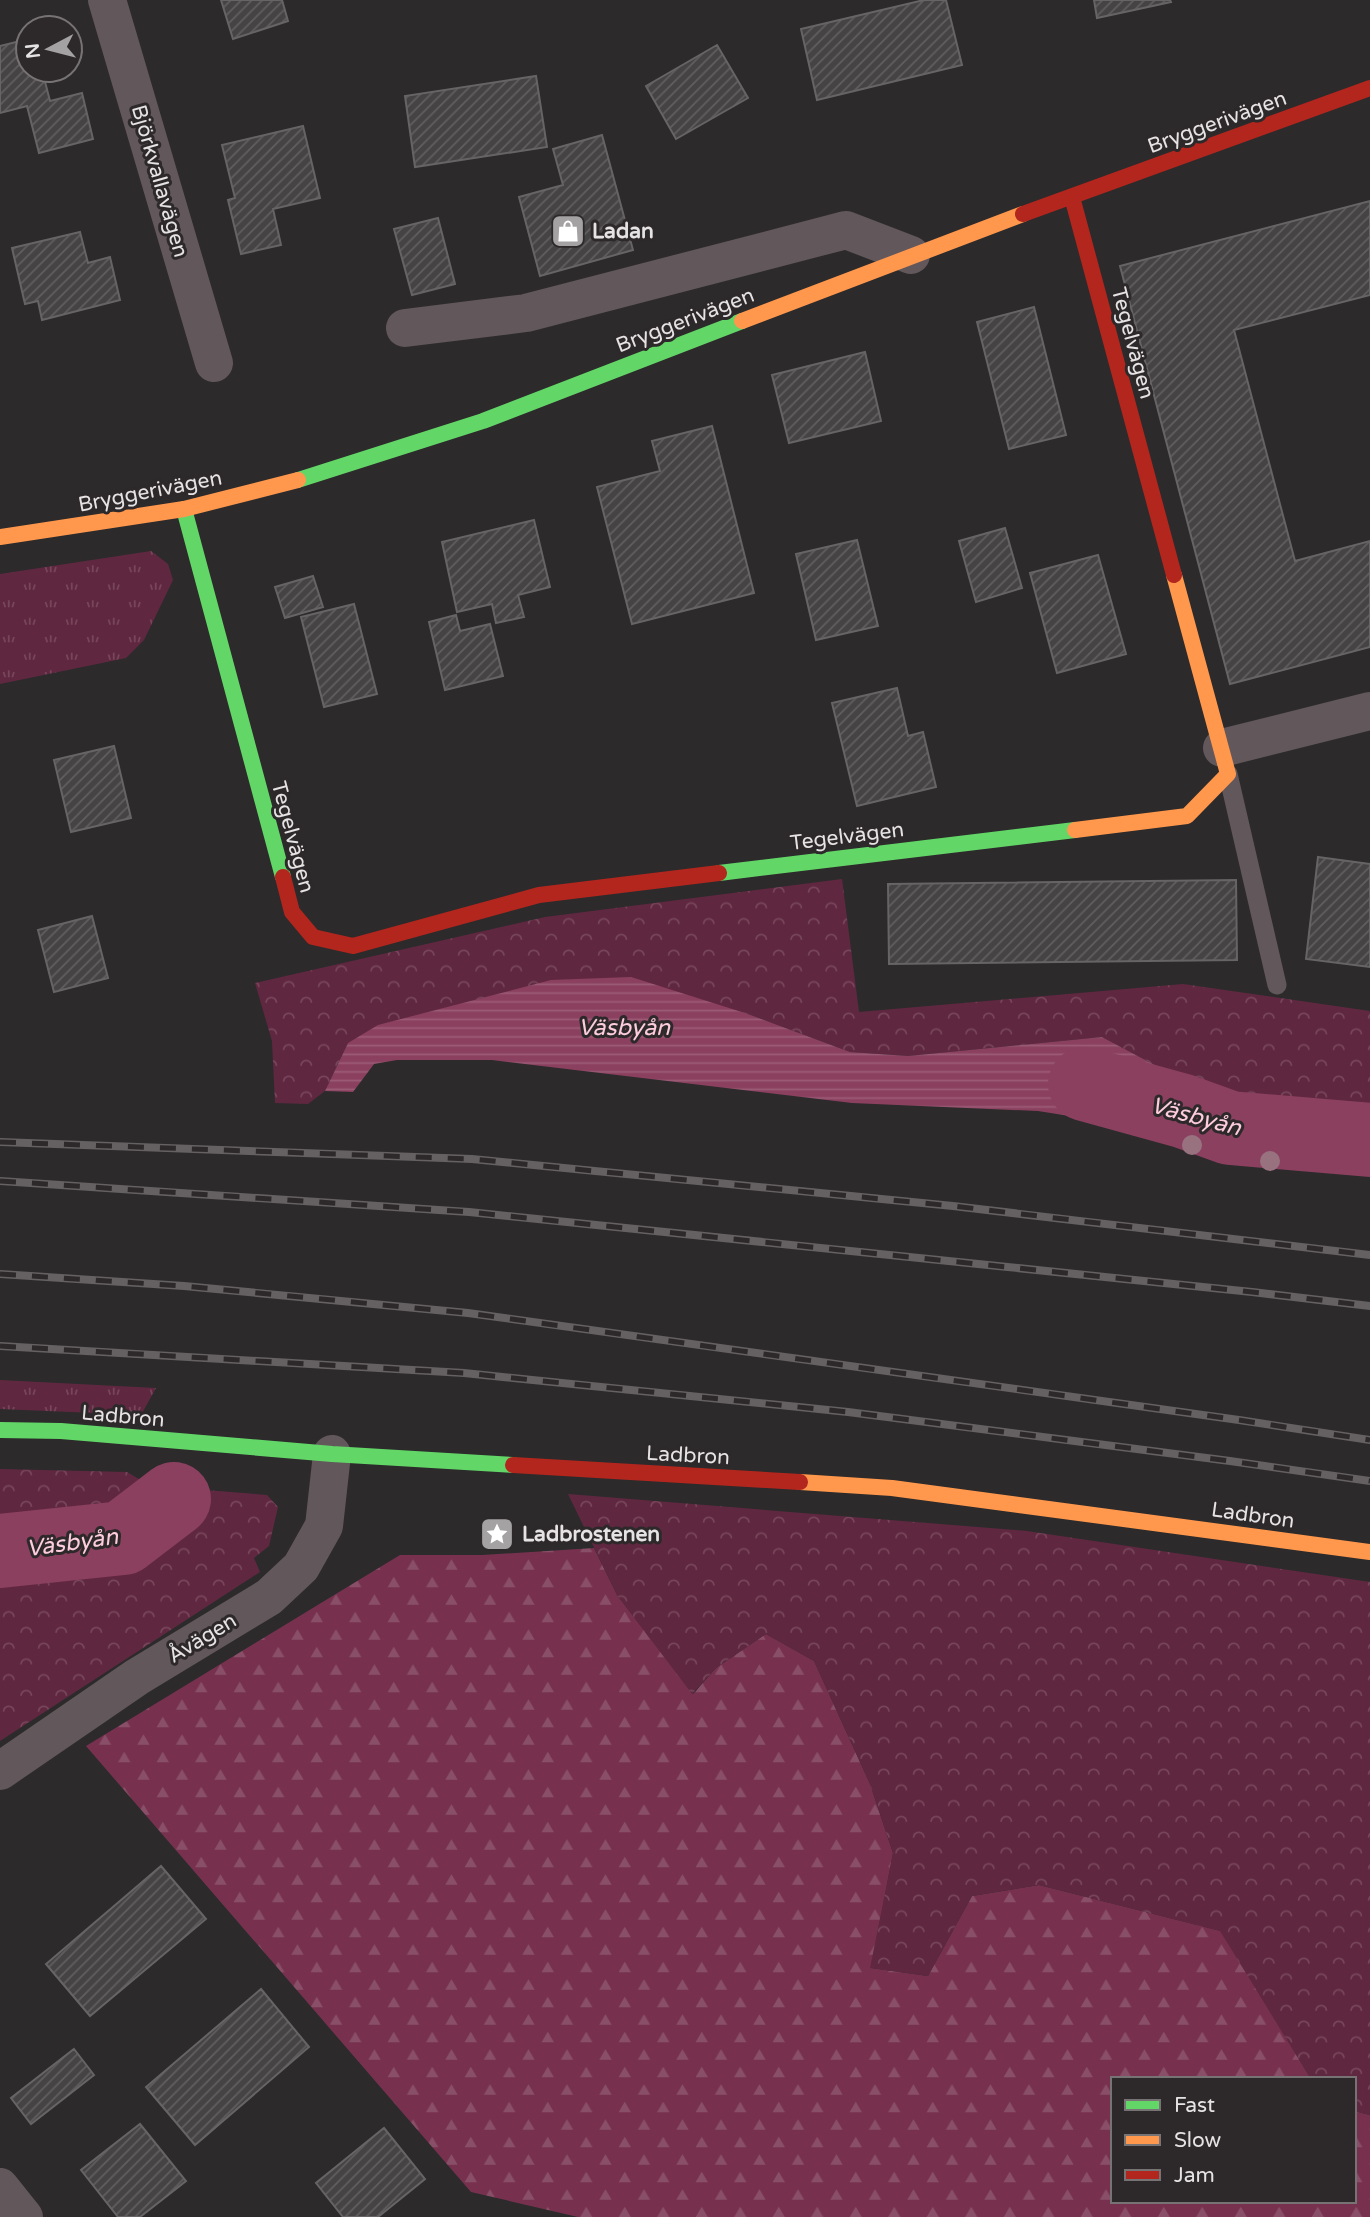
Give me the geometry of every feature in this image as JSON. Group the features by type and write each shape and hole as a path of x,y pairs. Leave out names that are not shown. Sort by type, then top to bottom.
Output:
{"street":[{"name":"Björkvallavägen","path":"107,0 214,363"},
{"name":"Bryggerivägen","path":"0,537 184,509 314,476 482,421 911,255 1370,88"},
{"name":"Tegelvägen","path":"184,509 292,912 313,937 353,946 540,895 1187,816 1225,761 1072,197"},
{"path":"404,328 526,313 846,230 911,255"},
{"path":"1225,761 1370,711"},
{"name":"Ladbron","path":"0,1430 61,1431 332,1454 892,1488 1370,1552"},
{"name":"Åvägen","path":"0,1770 137,1677 269,1597 300,1567 324,1526 332,1454"},
{"path":"0,2187 24,2217"}],"lane":[{"path":"1225,761 1277,985"}],"green space":[{"path":"151,551 168,564 173,580 144,640 126,658 0,684 0,574"},
{"path":"842,879 859,1012 1183,984 1370,1011 1370,1120 1232,1113 1194,1092 1183,1080 1102,1037 908,1056 850,1052 748,1014 348,1043 325,1091 308,1104 275,1103 272,1041 255,983 545,917"},
{"path":"0,1380 156,1388 141,1415 0,1409"},
{"path":"0,1469 127,1472 149,1485 142,1509 0,1536"},
{"path":"205,1490 267,1495 278,1507 269,1546 254,1558 260,1572 0,1741 0,1572 132,1555 180,1529"},
{"path":"568,1494 1027,1531 1370,1582 1370,2115 1356,2112 1356,2077 1310,2077 1220,1931 1039,1885 972,1896 928,1976 870,1968 893,1853 870,1784 814,1661 766,1634 716,1668 692,1694 617,1595"},
{"path":"594,1548 617,1595 693,1694 716,1668 766,1634 814,1661 870,1784 893,1853 871,1968 928,1976 972,1896 1039,1885 1221,1931 1310,2077 1111,2077 1111,2203 1356,2203 1356,2112 1370,2115 1370,2217 578,2217 471,2192 86,1746 400,1555 482,1555"}],"water":[{"name":"Väsbyån","path":"631,977 748,1014 850,1052 908,1056 1102,1037 1183,1080 1194,1092 1171,1132 1038,1111 852,1103 492,1060 397,1060 374,1064 353,1092 325,1091 348,1043 378,1025 551,980"}],"building":[{"path":"221,0 282,0 288,21 233,39"},
{"path":"924,0 946,0 962,65 817,100 801,29"},
{"path":"1094,0 1170,0 1171,2 1097,18"},
{"path":"14,42 14,84 46,84 50,101 82,93 93,139 39,153 27,106 0,113 0,46"},
{"path":"717,45 748,98 676,139 646,86"},
{"path":"536,76 547,147 415,167 405,96"},
{"path":"303,126 320,198 273,209 281,245 241,254 228,200 235,198 222,145"},
{"path":"602,135 633,250 540,276 519,197 563,185 553,149"},
{"path":"1370,201 1370,295 1234,330 1295,561 1370,541 1370,647 1230,684 1120,266"},
{"path":"438,218 455,284 412,295 394,229"},
{"path":"80,232 88,263 110,257 120,300 42,320 38,301 25,304 12,248"},
{"path":"1034,307 1066,435 1009,449 977,322"},
{"path":"865,352 881,421 789,443 772,375"},
{"path":"712,426 754,593 632,624 597,487 660,471 652,441"},
{"path":"534,520 550,587 518,595 524,617 496,623 492,604 457,612 442,542"},
{"path":"1005,528 1022,588 976,602 959,541"},
{"path":"857,540 878,626 816,640 796,554"},
{"path":"1098,555 1126,654 1057,673 1030,573"},
{"path":"313,576 323,607 285,618 275,587"},
{"path":"354,604 377,694 324,707 301,617"},
{"path":"456,615 460,631 490,624 503,676 445,690 429,622"},
{"path":"897,688 908,736 923,732 936,787 857,806 832,703"},
{"path":"114,746 131,818 71,832 54,760"},
{"path":"1318,857 1370,864 1370,967 1306,959"},
{"path":"1236,880 1237,960 889,964 888,884"},
{"path":"92,916 108,978 54,992 38,930"},
{"path":"161,1866 206,1919 90,2016 46,1964"},
{"path":"261,1989 309,2047 195,2145 146,2087"},
{"path":"74,2049 94,2075 31,2124 11,2098"},
{"path":"140,2124 186,2181 140,2217 118,2217 81,2170"},
{"path":"384,2128 425,2179 378,2217 343,2217 316,2183"}],"waterway":[{"name":"Väsbyån","path":"1085,1084 1183,1111 1230,1128 1370,1140"},
{"name":"Väsbyån","path":"0,1551 123,1538 174,1499"}],"railway":[{"path":"0,1142 472,1159 953,1206 1370,1255"},
{"path":"0,1181 469,1212 1370,1306"},
{"path":"0,1274 184,1286 468,1313 1370,1440"},
{"path":"0,1346 464,1373 848,1412 1370,1481"}],"traffic: fast":[{"path":"298,480 483,421 742,321"},
{"path":"184,509 283,877"},
{"path":"719,873 1075,830"},
{"path":"0,1430 61,1431 332,1454 513,1465"}],"traffic: slow":[{"path":"742,321 1023,214"},
{"path":"0,537 184,509 298,480"},
{"path":"1075,830 1187,816 1228,774 1174,575"},
{"path":"800,1482 892,1488 1370,1552"}],"traffic: jam":[{"path":"1023,214 1370,88"},
{"path":"1072,197 1174,575"},
{"path":"283,877 292,912 313,937 353,946 539,895 719,873"},
{"path":"513,1465 800,1482"}],"place":[{"name":"Ladan","path":"568,231"},
{"name":"Ladbrostenen","path":"497,1534"}]}
